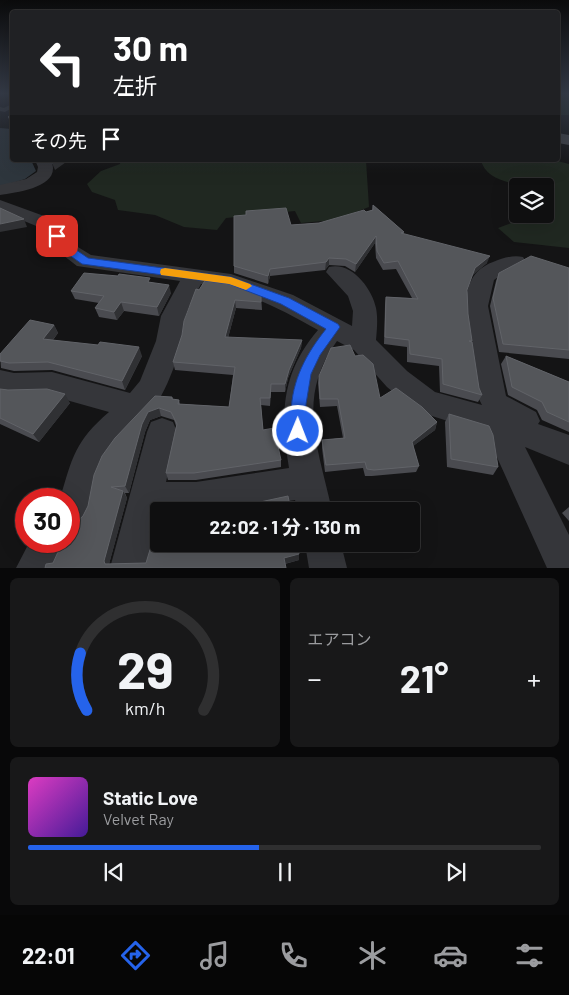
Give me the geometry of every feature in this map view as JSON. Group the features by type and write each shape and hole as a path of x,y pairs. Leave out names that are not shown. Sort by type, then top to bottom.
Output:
{"street":[{"path":"0,190 43,177 47,171 47,166 44,162"},
{"path":"0,205 48,224 66,248 86,261 231,281 285,301 363,343 397,379 426,402 497,423 569,450"},
{"path":"515,262 497,267 486,273 477,293 476,306 491,395 496,405 509,414 569,442"},
{"path":"337,272 350,281 364,303 366,321 363,343"},
{"path":"80,488 88,458 106,434 135,407 151,388 169,341 173,316 194,276"},
{"path":"146,499 312,496 298,431 298,404 304,374 314,352 334,327"},
{"path":"0,382 14,385 52,384 135,407"},
{"path":"497,423 554,545 568,568"},
{"path":"129,568 162,432"},
{"path":"325,552 328,568"},
{"path":"35,568 44,553"}],"shaded area":[{"path":"0,128 10,129 10,162 32,162 36,171 25,179 0,187"},
{"path":"120,162 366,162 369,207 335,220 301,223 295,211 226,218 217,230 184,227 155,215 118,210 115,200 92,192 87,184 101,171 120,164"},
{"path":"482,162 560,162 569,164 569,248 514,242 498,228 511,223 554,223 554,178 509,178 509,182 490,174 484,168"}],"building":[{"path":"373,205 404,232 401,233 490,256 475,268 467,290 472,341 469,341 472,342 479,388 482,395 443,384 442,359 410,354 409,340 385,337 386,297 418,299 398,261 384,263 377,251 376,236 356,264 346,259 329,258 326,262 270,269 268,276 234,266 234,216 246,215 246,211 286,208 291,225 319,223 364,210 366,212 373,210"},
{"path":"0,208 24,219 0,224"},
{"path":"531,256 569,268 569,350 503,344 493,298 499,273"},
{"path":"84,273 118,276 119,274 150,278 148,282 169,285 157,307 121,302 114,312 95,308 104,296 71,291"},
{"path":"206,279 261,295 261,302 235,300 225,337 302,340 285,384 271,384 270,398 260,398 263,430 274,428 281,460 194,473 166,473 177,424 171,412 159,408 148,412 142,424 125,486 111,487 123,491 104,561 105,564 146,563 150,550 150,552 299,552 299,554 284,558 286,568 45,568 46,564 53,563 58,553 80,553 80,519 88,506 94,475 102,456 115,438 155,396 172,397 172,399 179,400 178,404 229,407 235,367 173,362 182,335 184,321 196,289 199,290"},
{"path":"30,320 54,325 43,339 98,345 100,342 139,347 122,381 48,362 9,363 0,361 0,354"},
{"path":"350,345 355,356 363,355 373,364 380,398 396,388 422,407 437,422 412,442 419,466 374,470 367,469 365,462 326,465 322,440 345,438 338,399 320,399 319,376 331,348"},
{"path":"506,356 569,382 569,422 547,412 542,402 512,387"},
{"path":"0,389 47,389 65,394 33,434 0,418"},
{"path":"449,414 489,426 493,435 498,467 451,459"},
{"path":"288,496 289,502 260,502"}],"slow traffic":[{"path":"165,272 231,281 246,286"}],"route":[{"path":"57,236 66,248 86,261 231,281 285,301 334,327 314,352 304,374 298,404 298,431"}]}
